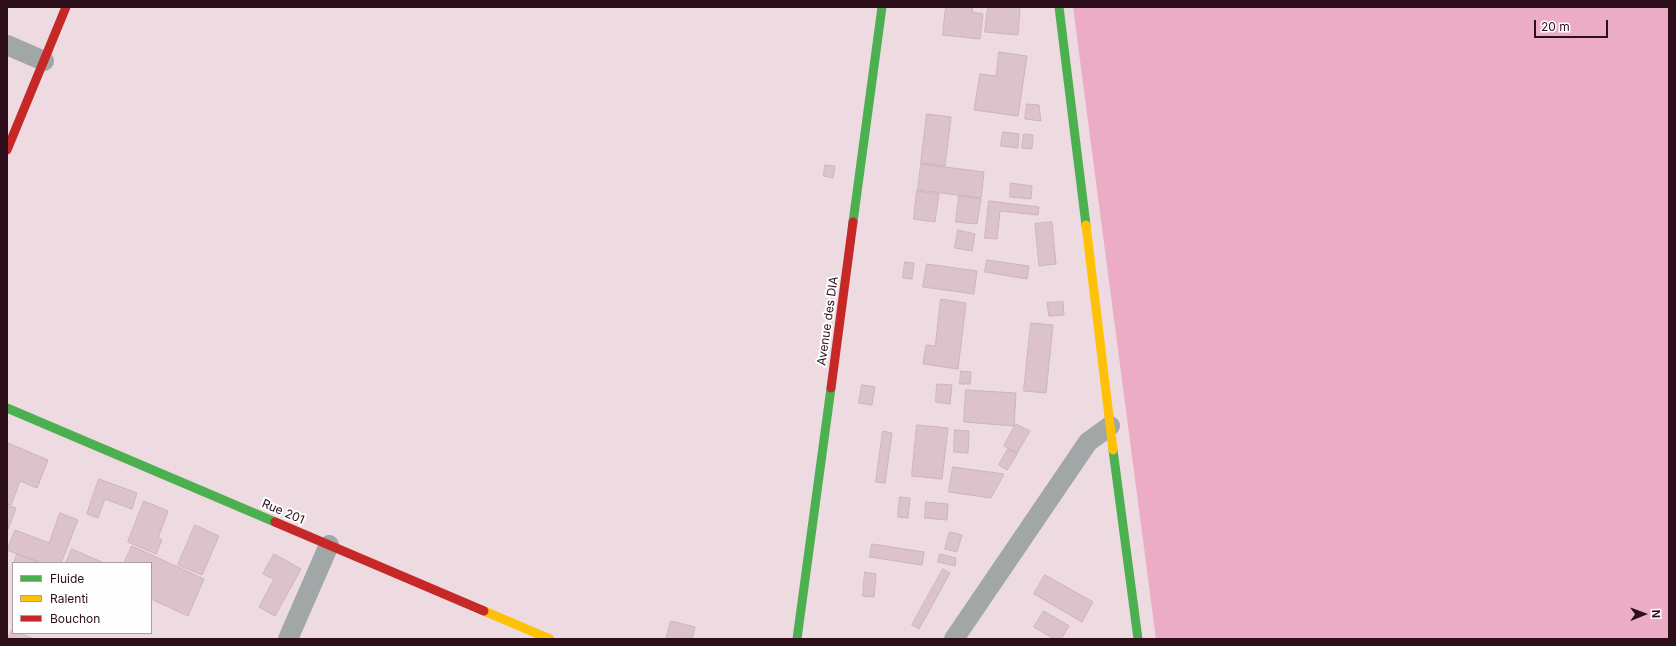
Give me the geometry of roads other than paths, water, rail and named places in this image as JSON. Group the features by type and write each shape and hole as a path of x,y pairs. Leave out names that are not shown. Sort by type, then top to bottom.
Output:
{"street":[{"path":"7,150 66,7"},
{"name":"Avenue des DIA","path":"797,639 882,7"},
{"path":"1059,7 1110,426 1138,639"},
{"path":"7,45 44,61"},
{"name":"Rue 201","path":"7,408 550,639"},
{"path":"954,639 1088,442 1110,426"},
{"path":"288,639 329,545"}]}
